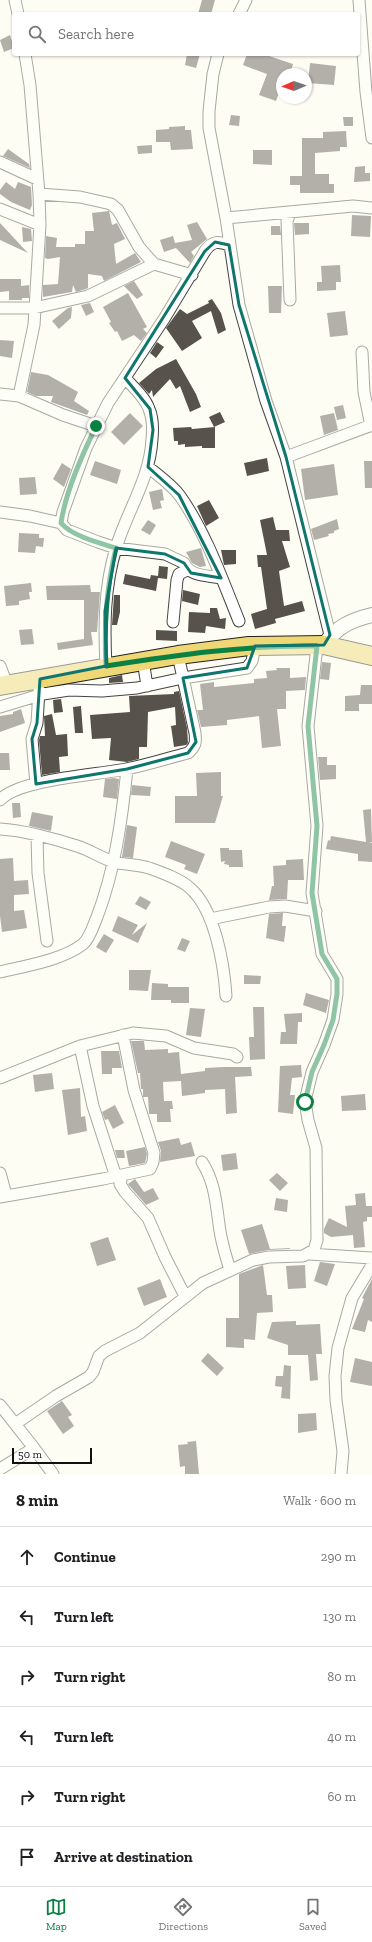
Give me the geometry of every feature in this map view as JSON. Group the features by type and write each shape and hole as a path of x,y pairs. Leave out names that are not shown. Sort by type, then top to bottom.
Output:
{"main road":[{"path":"4,685 40,687 106,666 178,655 255,646 324,642 372,656"}],"street":[{"path":"15,0 18,12"},
{"path":"240,12 246,0"},
{"path":"359,0 360,12"},
{"path":"360,13 366,92 372,138"},
{"path":"19,396 34,325 40,225 39,194 30,85 25,56"},
{"path":"15,1424 56,1396 89,1377 93,1372 99,1356 104,1351 140,1333 203,1283 253,1260 269,1257 303,1256 309,1254 314,1250 317,1240 316,1148 308,1120 305,1102 312,1072 333,1020 337,994 337,979 322,954 312,893 317,826 308,726 324,642 286,457 266,401 238,305 226,218 209,128 209,111 213,74 218,56"},
{"path":"0,163 37,178"},
{"path":"39,194 80,197 111,204 118,210 139,247 154,264 192,275"},
{"path":"226,218 353,206 372,208"},
{"path":"0,209 40,225"},
{"path":"290,213 287,221 290,300"},
{"path":"61,523 73,482 86,448 108,403 192,275 209,246 215,242 221,242 229,246"},
{"path":"0,308 34,308 88,296 154,264"},
{"path":"286,457 371,426 364,392 362,352"},
{"path":"106,666 105,610 108,580 116,548 140,491 151,457 153,430 150,409 146,402 125,378"},
{"path":"0,394 19,396 63,415 96,426"},
{"path":"148,467 179,495 190,512 221,578 239,621"},
{"path":"0,512 30,516 61,523 67,530 116,548 165,554 184,563 187,570 191,573 221,578"},
{"path":"173,622 176,580 179,574 187,570"},
{"path":"324,642 341,626 359,618 372,615"},
{"path":"0,707 40,687 102,691 147,686 183,678 247,668 252,661 255,646"},
{"path":"3,794 36,784 127,769 188,753 194,748 196,742 178,655"},
{"path":"143,660 147,686"},
{"path":"0,666 4,685"},
{"path":"36,784 32,739 37,723 40,687"},
{"path":"0,972 36,964 82,944 87,939 98,915 113,862 123,812 127,769"},
{"path":"0,829 77,846 113,862 148,868 171,877 190,887 202,901 210,919 222,965 226,996"},
{"path":"36,836 38,873 47,941"},
{"path":"210,919 269,907 285,906 316,912"},
{"path":"0,1078 80,1046 123,1035 147,1033 166,1036 194,1048 233,1054 237,1057"},
{"path":"0,1173 3,1196 119,1176 150,1169 153,1162 154,1153 134,1090 123,1035"},
{"path":"80,1046 93,1106 119,1176 120,1184 125,1192 148,1218 165,1257 185,1296"},
{"path":"202,1162 210,1174 213,1185 222,1244 230,1270"},
{"path":"309,1254 372,1258"},
{"path":"341,1474 342,1451 336,1400 335,1376 338,1348 352,1298 372,1265"},
{"path":"2,1410 15,1424 53,1474"},
{"path":"0,1469 34,1448"}],"highlighted area":[{"path":"215,242 229,245 239,305 286,457 330,635 324,645 255,646 247,668 183,678 196,742 188,753 127,769 36,784 32,739 37,723 40,679 106,666 105,611 116,548 165,554 184,563 191,573 221,578 179,495 148,467 153,430 150,409 125,378 205,251"}],"building":[{"path":"202,0 215,0 212,12 199,12"},
{"path":"10,35 12,49 4,52 0,40"},
{"path":"187,56 199,56 196,68 185,65"},
{"path":"246,56 269,56 293,64 292,68 276,68 276,101 259,95 267,74 243,65"},
{"path":"310,63 336,66 334,85 312,83 312,68 310,68"},
{"path":"231,115 240,116 239,126 229,125"},
{"path":"343,117 353,117 353,126 344,126"},
{"path":"185,126 185,130 191,130 193,149 171,150 170,142 156,142 156,130"},
{"path":"346,131 347,147 340,147 340,151 315,153 315,174 329,174 329,184 334,184 334,193 300,193 300,185 290,185 290,176 302,176 302,138 323,138 323,132"},
{"path":"152,145 152,153 138,154 137,146"},
{"path":"8,149 29,164 30,168 3,156"},
{"path":"253,150 272,150 272,165 253,164"},
{"path":"365,166 365,173 370,173 370,181 354,182 355,167"},
{"path":"6,182 15,189 18,182 31,187 32,205 30,210 11,202 0,194 0,190"},
{"path":"109,211 112,225 117,223 125,239 114,244 116,264 135,253 141,262 104,281 102,276 88,274 88,288 86,289 76,292 73,285 72,292 43,297 43,285 58,284 60,257 45,258 46,236 57,238 56,247 75,247 75,244 85,244 85,231 94,231 92,213"},
{"path":"352,215 371,216 370,237 351,236"},
{"path":"197,222 207,239 191,252 194,256 190,263 176,248 164,252 160,240 173,236 175,243 192,240 187,225"},
{"path":"0,223 28,253 0,240"},
{"path":"294,223 309,223 309,234 295,235"},
{"path":"271,226 280,226 281,235 271,235"},
{"path":"22,227 31,229 32,241 23,242"},
{"path":"340,265 341,282 336,282 336,290 317,291 317,282 322,282 321,266"},
{"path":"0,279 21,279 21,286 29,285 29,298 22,298 22,300 9,300 9,291 0,292"},
{"path":"134,281 143,295 137,299 124,286"},
{"path":"268,286 282,286 281,313 269,313"},
{"path":"128,293 147,327 143,329 147,333 141,341 134,335 122,341 117,331 115,332 109,323 111,322 103,307"},
{"path":"212,299 221,313 226,330 218,334 211,311 192,321 202,338 182,351 166,328 180,309 187,314 209,303 208,301"},
{"path":"90,303 94,312 86,316 81,305"},
{"path":"72,307 71,318 59,329 52,321 68,308"},
{"path":"345,311 348,335 330,337 327,313"},
{"path":"0,340 14,341 12,358 0,356"},
{"path":"157,342 164,347 156,358 150,353"},
{"path":"176,359 196,394 201,407 190,412 180,386 176,389 170,379 153,397 152,390 149,394 139,383 156,369"},
{"path":"31,372 48,375 78,392 74,401 89,411 87,415 51,402 53,396 36,396 27,392"},
{"path":"343,405 346,418 337,420 334,407"},
{"path":"220,412 225,422 214,427 209,417"},
{"path":"130,413 143,426 124,445 111,432"},
{"path":"334,413 338,430 324,435 320,416"},
{"path":"191,427 192,429 215,427 215,448 202,448 202,446 185,447 185,444 178,445 178,441 174,441 173,428"},
{"path":"267,458 269,471 247,476 244,463"},
{"path":"95,461 121,470 117,484 90,475"},
{"path":"364,461 372,461 372,488 365,488"},
{"path":"62,463 71,469 64,487 53,479"},
{"path":"334,464 338,495 305,500 301,469"},
{"path":"35,477 37,494 20,495 19,478"},
{"path":"162,489 164,500 160,501 162,508 153,510 149,492"},
{"path":"209,500 219,518 206,526 197,506"},
{"path":"273,517 276,530 289,530 290,541 282,541 290,567 279,571 284,606 302,601 305,611 275,619 276,623 255,629 251,614 267,609 261,567 258,567 257,555 267,555 260,520"},
{"path":"337,519 339,529 334,531 334,533 328,534 329,536 314,540 311,529"},
{"path":"148,520 156,525 150,535 141,530"},
{"path":"19,533 39,534 39,538 44,538 43,547 36,546 35,553 18,552"},
{"path":"201,548 206,566 200,567 192,563 186,552"},
{"path":"221,550 236,550 236,564 224,565"},
{"path":"159,566 168,567 167,579 158,578 156,591 123,584 125,574 150,579 151,575 158,576"},
{"path":"31,583 32,592 29,592 30,599 19,601 19,605 6,606 4,586"},
{"path":"90,585 91,592 100,592 97,632 91,632 93,645 58,650 57,643 84,639 84,600 47,600 46,586"},
{"path":"183,590 200,594 198,605 182,601"},
{"path":"114,595 120,595 120,612 117,625 112,625"},
{"path":"210,608 217,608 220,619 226,618 225,629 206,626 205,633 188,632 189,612 210,613"},
{"path":"32,629 34,644 21,645 19,630"},
{"path":"156,630 177,631 177,641 156,640"},
{"path":"322,662 331,663 329,680 320,679"},
{"path":"276,668 290,668 290,678 306,677 305,690 286,691 286,709 277,709 281,746 262,748 259,716 227,720 227,725 201,727 197,710 203,710 200,684 214,682 214,687 254,683 254,679 267,678 266,671 277,670"},
{"path":"122,675 123,682 109,683 109,678"},
{"path":"361,685 372,685 372,704 359,704 359,711 345,711 345,696 360,695"},
{"path":"179,691 187,728 188,743 186,745 174,747 171,726 176,725 175,707 148,712 147,747 139,747 139,759 127,762 109,760 111,738 92,739 90,715 130,712 129,696 174,694 174,692"},
{"path":"61,699 63,712 54,713 53,700"},
{"path":"81,706 83,733 75,733 73,707"},
{"path":"21,709 25,723 0,732 0,716 13,714 13,712"},
{"path":"52,714 56,735 67,734 68,756 59,757 60,772 42,775 39,740 40,736 45,736 44,716"},
{"path":"0,753 9,753 10,770 0,770"},
{"path":"318,757 327,757 327,765 336,765 336,779 320,780"},
{"path":"221,772 221,796 223,796 215,823 175,823 175,796 197,796 196,773"},
{"path":"105,779 119,779 117,799 103,797"},
{"path":"132,785 151,787 150,796 131,795"},
{"path":"12,803 20,803 21,817 13,818"},
{"path":"371,809 372,842 369,842 372,843 372,862 358,861 358,854 326,849 328,840 330,841 331,836 366,842 363,810"},
{"path":"32,812 53,816 51,831 29,826"},
{"path":"127,825 137,827 133,858 122,857"},
{"path":"171,841 205,854 197,874 184,869 186,865 165,857"},
{"path":"220,848 242,850 243,867 229,867 229,865 224,864 225,861 221,862"},
{"path":"13,858 14,881 28,880 29,894 14,895 14,911 24,910 27,928 2,932 0,916 0,859"},
{"path":"303,859 304,880 288,880 287,899 269,900 272,886 274,886 273,866 286,865 286,860"},
{"path":"140,896 151,902 146,910 135,904"},
{"path":"283,913 282,926 286,926 284,942 266,938 269,914"},
{"path":"118,916 138,925 132,935 147,923 138,943 112,931"},
{"path":"104,934 114,940 106,953 96,947"},
{"path":"182,938 190,941 185,952 177,949"},
{"path":"129,970 151,970 148,991 129,990"},
{"path":"244,975 261,976 260,984 244,984"},
{"path":"152,983 168,984 168,987 189,987 189,1003 171,1003 171,1000 151,1000"},
{"path":"306,993 329,1000 326,1013 303,1005"},
{"path":"253,1007 264,1007 265,1059 250,1060 249,1037 254,1037"},
{"path":"190,1008 205,1009 201,1037 186,1035"},
{"path":"302,1013 302,1022 298,1022 297,1044 280,1044 281,1032 286,1032 284,1014"},
{"path":"131,1041 144,1041 145,1050 168,1049 168,1053 179,1052 181,1074 205,1071 205,1068 251,1067 252,1076 235,1077 237,1113 226,1114 225,1089 205,1090 205,1093 182,1096 181,1081 163,1082 164,1101 172,1101 173,1109 170,1109 171,1122 157,1122 157,1114 149,1114 148,1097 143,1097 140,1073 138,1073"},
{"path":"101,1051 119,1051 122,1068 112,1068 112,1074 102,1074"},
{"path":"301,1065 302,1077 292,1078 290,1095 295,1095 293,1114 278,1112 280,1066"},
{"path":"52,1073 54,1089 35,1092 33,1075"},
{"path":"80,1088 81,1117 85,1116 87,1131 68,1135 62,1090"},
{"path":"365,1094 366,1110 342,1111 341,1096"},
{"path":"115,1105 124,1123 113,1129 108,1119 105,1120 102,1112"},
{"path":"179,1138 181,1145 191,1142 195,1156 160,1162 161,1151 158,1142"},
{"path":"145,1147 147,1154 145,1163 129,1166 126,1151"},
{"path":"115,1150 124,1150 125,1158 117,1158"},
{"path":"236,1153 238,1169 223,1171 221,1155"},
{"path":"277,1173 288,1183 280,1191 269,1180"},
{"path":"135,1179 144,1192 153,1188 159,1199 146,1205 128,1184"},
{"path":"365,1193 366,1206 372,1206 372,1217 367,1217 367,1221 363,1222 365,1247 354,1248 353,1235 331,1237 324,1233 324,1229 329,1218 347,1227 345,1206 356,1205 355,1194"},
{"path":"276,1198 288,1200 287,1212 274,1210"},
{"path":"262,1224 270,1249 290,1249 268,1250 249,1254 241,1230"},
{"path":"108,1237 116,1260 97,1266 90,1243"},
{"path":"320,1262 335,1264 327,1286 314,1281"},
{"path":"263,1265 267,1295 272,1295 273,1312 257,1313 255,1340 244,1339 244,1348 226,1347 226,1318 239,1318 239,1274"},
{"path":"305,1265 306,1288 288,1289 286,1266"},
{"path":"160,1279 167,1297 144,1306 137,1288"},
{"path":"372,1279 372,1322 368,1320 365,1332 352,1329 364,1299 362,1298"},
{"path":"296,1321 296,1325 320,1324 322,1354 316,1354 318,1380 310,1381 308,1355 288,1355 288,1345 267,1338 272,1322"},
{"path":"208,1353 224,1368 217,1376 201,1361"},
{"path":"355,1358 372,1362 372,1386 350,1382"},
{"path":"284,1365 291,1366 290,1399 281,1398 282,1387 275,1386 276,1376 283,1376"},
{"path":"62,1401 72,1415 68,1417 74,1426 63,1434 47,1411"},
{"path":"316,1413 317,1430 298,1433 298,1414"},
{"path":"196,1441 199,1474 185,1474 185,1466 180,1467 178,1445"}],"route":[{"path":"96,426 73,482 61,523 67,530 116,548 108,580 105,610 106,666 188,653 249,646 317,646 308,726 317,826 312,893 319,927 322,954 328,967 337,979 337,994 333,1020 312,1072 305,1102"}]}
